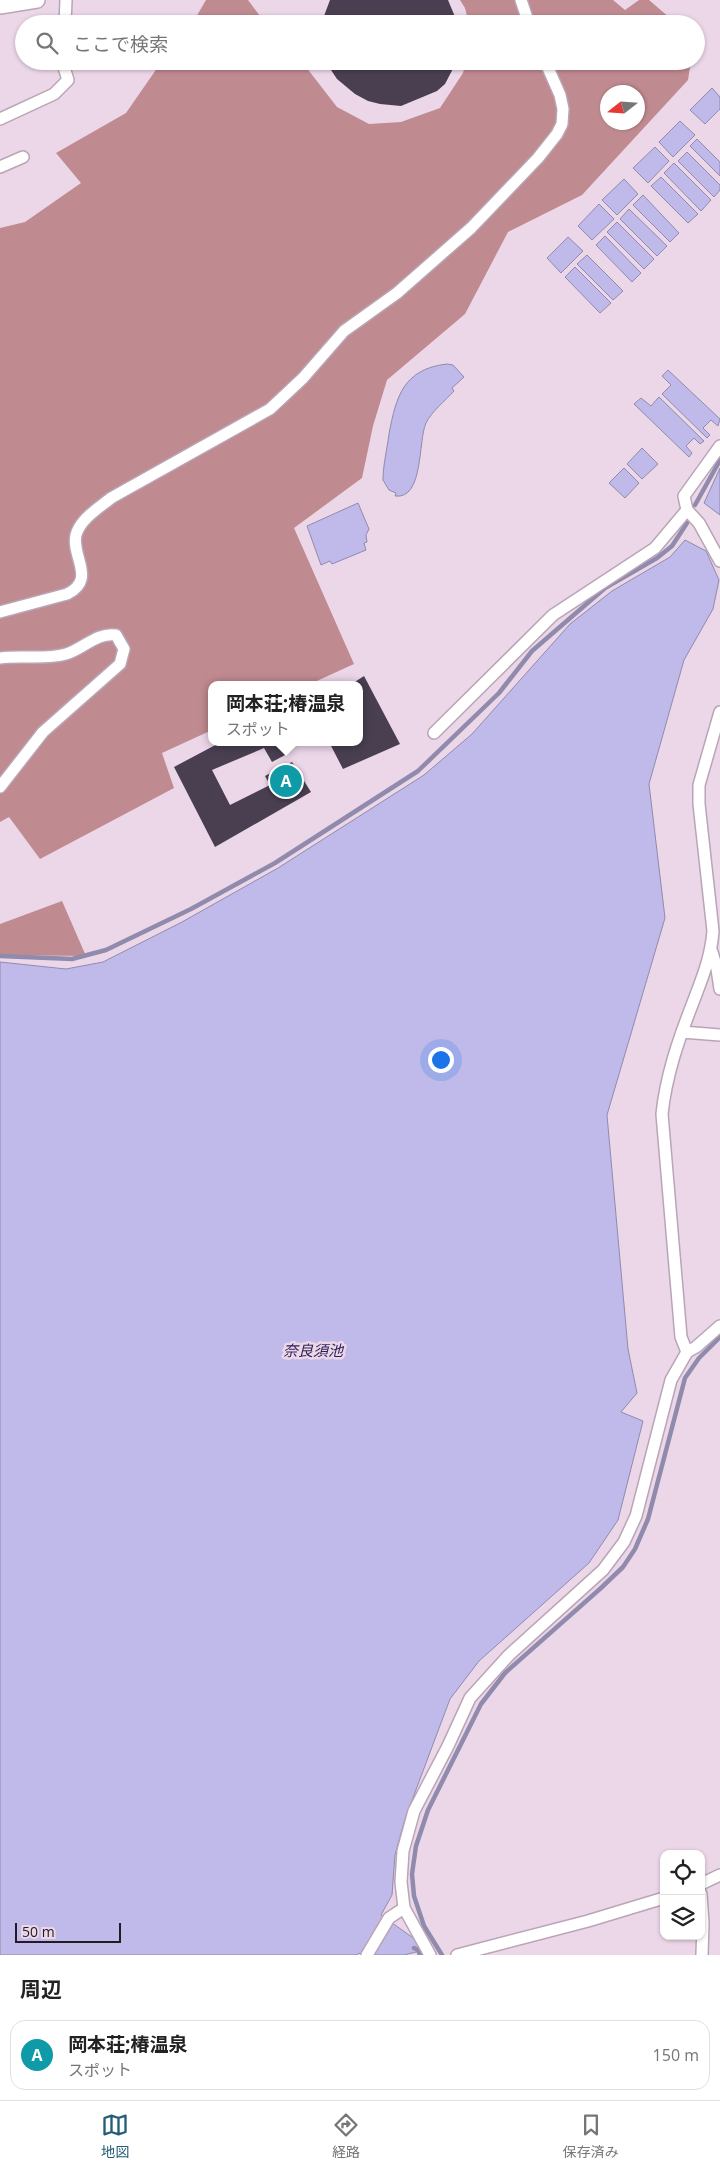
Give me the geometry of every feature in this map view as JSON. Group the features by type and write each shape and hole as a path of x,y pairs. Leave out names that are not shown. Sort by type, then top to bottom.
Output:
{"main road":[{"path":"0,6 36,0"}],"street":[{"path":"65,15 66,0"},
{"path":"521,0 526,15"},
{"path":"0,119 54,94 68,80 65,70"},
{"path":"0,612 67,594 76,589 81,582 82,571 76,535 83,522 93,512 111,498 270,409 303,378 344,331 397,294 471,228 538,158 557,134 562,124 563,109 560,95 550,70"},
{"path":"0,166 23,157"},
{"path":"720,446 684,496 688,510 699,523 720,561"},
{"path":"434,733 553,615 655,548 688,510"},
{"path":"0,658 63,655 97,638 110,634 116,635 124,649 120,664 43,732 0,788"},
{"path":"687,1352 680,1337 662,1114 665,1085 682,1032 712,952 713,931 698,804 700,784 719,716"},
{"path":"712,952 720,989"},
{"path":"682,1032 720,1035"},
{"path":"430,1955 404,1908 400,1882 404,1850 414,1811 448,1746 470,1698 509,1655 603,1570 624,1542 636,1516 671,1380 687,1352 696,1347 720,1326"},
{"path":"705,1882 720,1875"},
{"path":"701,1895 702,1955"},
{"path":"457,1955 588,1921 660,1899"},
{"path":"367,1955 389,1918 404,1908"}],"shaded area":[{"path":"206,0 248,0 259,15 197,15"},
{"path":"460,0 613,0 625,10 639,0 649,0 666,15 467,15"},
{"path":"156,70 308,70 337,107 369,124 401,122 440,108 464,70 690,70 688,80 645,127 645,85 600,85 600,130 642,130 582,195 508,232 465,314 387,380 373,426 362,478 294,528 354,664 317,681 208,681 208,732 162,753 174,788 40,859 9,817 0,822 0,228 25,222 81,183 56,153 126,113"},
{"path":"62,901 86,956 0,955 0,924"}],"water":[{"path":"712,88 720,97 720,109 705,124 690,110"},
{"path":"680,121 695,135 673,157 659,142"},
{"path":"697,139 720,162 720,176 690,146"},
{"path":"655,147 669,161 648,183 633,168"},
{"path":"687,152 720,185 720,190 714,197 678,161"},
{"path":"674,163 711,200 701,211 664,173"},
{"path":"661,177 698,214 688,223 651,186"},
{"path":"624,179 638,194 617,215 602,200"},
{"path":"643,195 679,233 670,242 633,205"},
{"path":"599,204 614,219 592,240 578,226"},
{"path":"629,209 667,246 657,256 620,219"},
{"path":"617,222 654,259 644,269 607,232"},
{"path":"605,236 641,273 632,282 596,245"},
{"path":"568,237 583,251 561,273 547,258"},
{"path":"587,255 623,291 613,300 577,264"},
{"path":"575,267 611,303 600,313 565,277"},
{"path":"447,364 453,365 464,377 452,388 454,391 435,410 426,423 418,467 411,489 404,495 395,496 396,493 389,490 383,480 383,474 392,421 399,397 404,387 420,372"},
{"path":"668,370 720,419 718,426 711,420 703,428 710,435 707,438 662,394 671,385 662,376"},
{"path":"659,397 704,441 700,444 694,438 686,446 692,453 689,457 634,404 641,398 651,406"},
{"path":"642,448 658,464 642,479 627,464"},
{"path":"624,468 639,483 625,498 609,483"},
{"path":"720,468 720,515 704,503"},
{"path":"358,503 369,529 366,535 367,542 364,543 366,550 332,564 330,561 321,565 307,526"},
{"name":"奈良須池","path":"685,540 706,551 719,580 713,609 684,660 649,784 665,918 607,1115 628,1349 637,1393 621,1412 643,1421 618,1520 589,1563 479,1661 450,1699 405,1819 395,1855 392,1895 381,1915 416,1940 420,1951 404,1955 363,1955 359,1953 357,1955 0,1955 0,962 66,969 103,962 182,922 278,868 424,775 472,734 570,624 612,591 670,557"}],"building":[{"path":"330,0 448,0 454,15 324,15"},
{"path":"331,70 452,70 445,84 437,91 401,106 368,101 355,94 337,79"},
{"path":"364,676 400,744 343,769 331,746 363,746 363,681 356,681"},
{"path":"213,746 283,746 287,754 272,762 264,748 212,770 230,805 270,785 265,776 292,762 311,792 215,847 174,767"}],"waterway":[{"path":"695,505 720,460"},
{"path":"0,956 72,959 106,950 191,909 275,863 418,771 499,693 532,651 605,588 657,558 672,546 687,523"},
{"path":"442,1955 424,1926 414,1896 412,1874 416,1846 428,1810 481,1704 505,1673 601,1588 623,1567 635,1549 648,1519 685,1378 699,1358 720,1337"},
{"path":"414,1948 418,1950 420,1955"}],"place":[{"name":"岡本荘;椿温泉","path":"286,781"}]}
